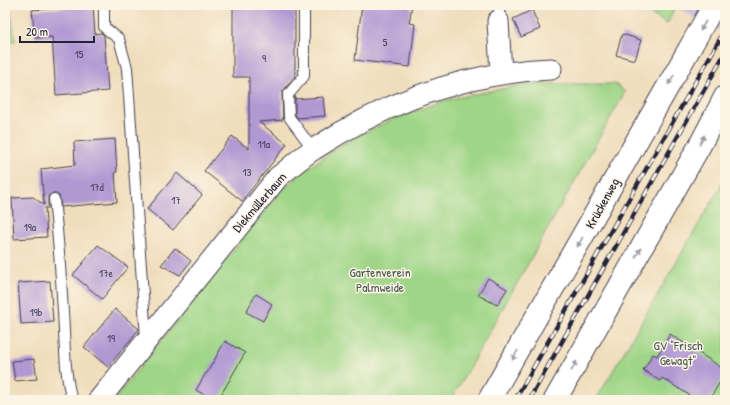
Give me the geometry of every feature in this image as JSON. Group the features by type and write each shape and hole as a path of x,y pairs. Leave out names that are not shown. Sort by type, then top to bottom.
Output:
{"main road":[{"name":"Krückenweg","path":"489,400 714,5"},
{"path":"555,400 700,145 725,97"}],"street":[{"path":"499,13 501,73"},
{"name":"Diekmüllerbaum","path":"99,400 278,177 313,149 355,125 413,97 453,84 501,73 522,70 551,69"}],"lane":[{"path":"104,5 104,27 119,39 127,68 146,340"},
{"path":"304,5 304,76 288,96 289,117 313,149"},
{"path":"54,199 61,270 66,362 72,400"}],"shaded area":[{"path":"671,5 725,5 725,33 675,7"}],"green space":[{"path":"5,5 10,5 15,41 5,43"},
{"path":"635,5 671,5 675,7 667,24"},
{"name":"Gartenverein Palmweide","path":"526,84 615,84 625,92 451,400 114,400 276,197 299,175 340,145 393,119 446,100"},
{"name":"GV \"Frisch Gewagt\"","path":"725,179 725,400 596,400"}],"building":[{"path":"233,5 295,5 295,76 283,91 283,120 259,122 287,144 242,201 204,171 232,136 249,149 249,77 233,77"},
{"path":"362,5 412,5 409,23 415,24 410,67 355,60"},
{"path":"93,6 95,34 101,33 104,35 108,91 56,95 52,37 35,38 32,10"},
{"path":"532,10 540,29 521,37 513,19"},
{"path":"622,34 641,40 635,60 616,55"},
{"path":"323,97 325,116 298,118 295,115 295,99"},
{"path":"115,139 117,202 61,207 59,196 56,193 53,193 48,196 48,208 45,208 47,237 14,239 12,198 33,197 44,205 41,169 75,165 74,142"},
{"path":"177,173 202,195 173,230 147,209"},
{"path":"98,245 128,267 102,299 73,275"},
{"path":"175,248 191,261 180,275 161,265"},
{"path":"488,278 507,289 497,305 478,295"},
{"path":"50,281 53,322 21,324 18,283"},
{"path":"256,294 272,304 263,321 246,312"},
{"path":"115,309 139,329 108,367 84,347"},
{"path":"670,334 725,370 725,374 709,400 697,400 662,378 660,381 643,370 653,354 657,356"},
{"path":"225,341 245,353 218,400 213,400 196,390"},
{"path":"34,359 37,379 15,381 12,361"}],"railway":[{"path":"711,5 725,12"},
{"path":"515,400 725,30"},
{"path":"529,400 725,53"}]}
